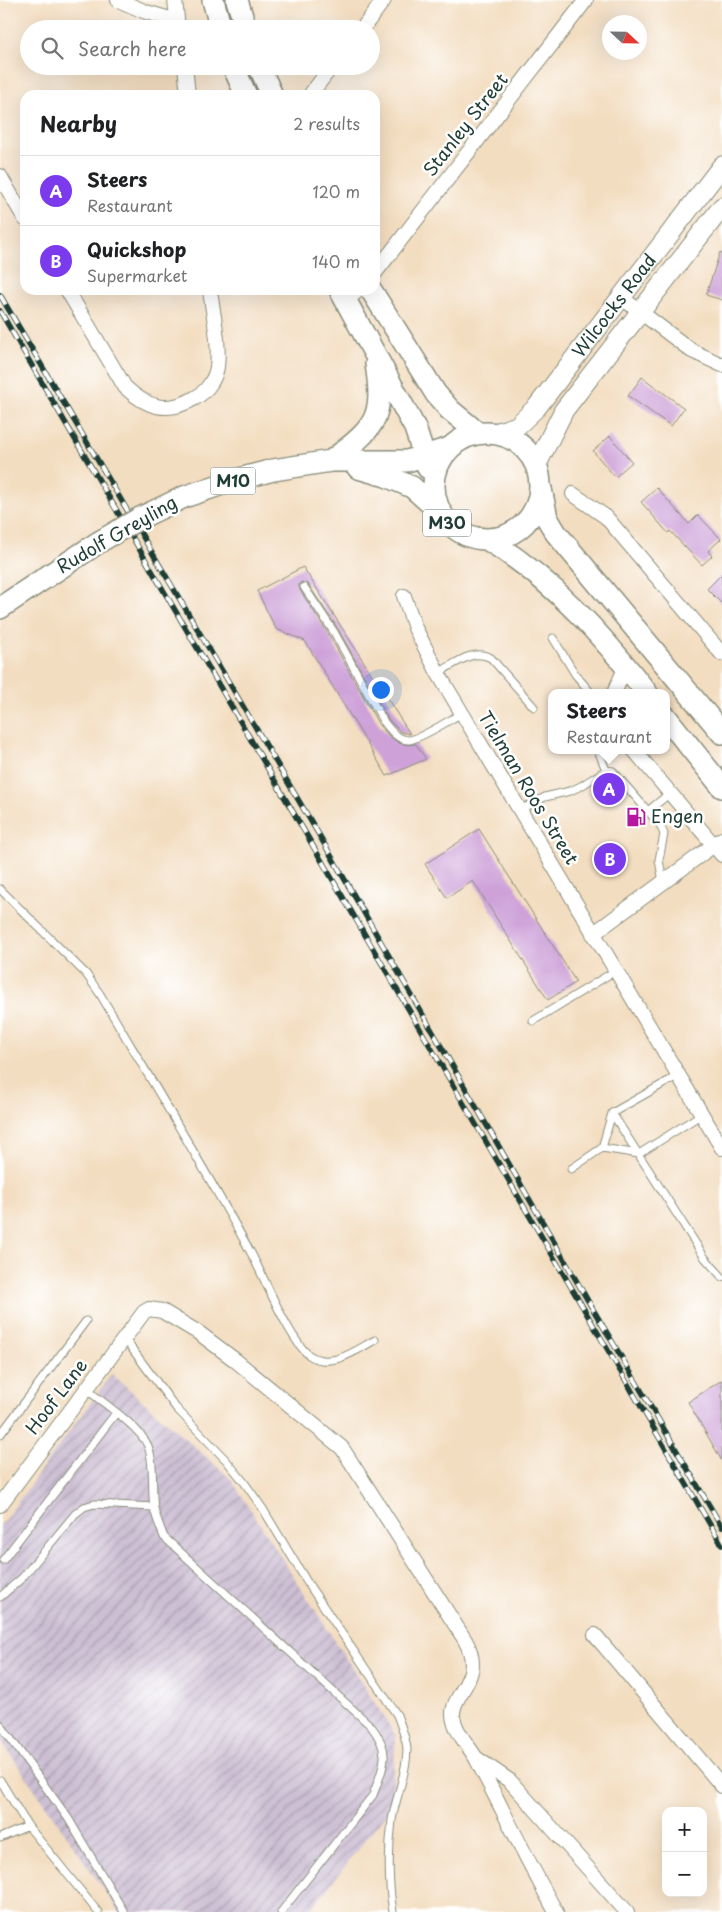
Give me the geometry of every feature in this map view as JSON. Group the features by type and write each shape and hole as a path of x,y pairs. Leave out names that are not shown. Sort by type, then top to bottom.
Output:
{"main road":[{"path":"213,0 219,20"},
{"path":"237,0 243,20"},
{"path":"237,75 244,90"},
{"path":"263,75 270,90"},
{"name":"M30","path":"348,295 374,350 415,428 433,482 434,497 439,511 448,523 459,533 473,538 488,540 505,537 520,529 531,516 538,500 538,474"},
{"path":"374,295 436,394 450,410 486,433 512,439 526,450 538,474 548,518 556,533 722,733"},
{"path":"331,461 356,442 369,428 376,414 380,399 374,350"},
{"name":"M30","path":"433,482 440,460 450,448 463,438 486,433"},
{"name":"Rudolf Greyling","path":"0,608 99,542 140,518 184,497 231,481 273,470 331,461 406,461 450,448"},
{"name":"Rudolf Greyling","path":"331,461 386,476 412,487 439,511"},
{"name":"M30","path":"488,540 511,554 537,574 567,602 626,666 644,689"},
{"path":"670,722 722,787"}],"street":[{"path":"118,0 166,20"},
{"path":"174,0 177,20"},
{"path":"369,20 384,0"},
{"name":"Stanley Street","path":"380,267 586,0"},
{"path":"187,75 188,90"},
{"path":"314,90 325,75"},
{"name":"Wilcocks Road","path":"486,433 517,426 537,407 722,166"},
{"path":"0,176 20,210"},
{"name":"Wilcocks Road","path":"538,474 564,410 722,207"},
{"path":"70,295 125,387 135,397 149,404 164,407 176,407 185,404 202,394 211,384 218,354 211,295"},
{"path":"622,298 692,351 722,365"},
{"path":"573,494 606,517 722,654"},
{"name":"Tielman Roos Street","path":"404,596 415,628 438,673 722,1148"},
{"path":"616,689 626,666"},
{"path":"593,934 664,883 720,847 637,754"},
{"name":"Hoof Lane","path":"0,1504 144,1312 149,1309 162,1311 199,1333 235,1360 342,1448 470,1648 473,1664 470,1676 455,1706 453,1718 456,1729 475,1758"},
{"path":"595,1636 722,1786"},
{"path":"475,1758 556,1912"},
{"path":"475,1758 510,1781 627,1912"}],"lane":[{"path":"304,587 334,632 384,722 392,732 408,740 418,737 462,713"},
{"path":"553,638 575,674 588,689"},
{"path":"438,673 468,656 476,654 485,655 491,658 534,707"},
{"path":"600,754 606,770"},
{"path":"519,811 545,797 570,791 581,786 606,770 613,771 660,825 664,834 659,860 664,883"},
{"path":"648,811 670,792"},
{"path":"0,889 86,974 100,994 252,1254 290,1328 308,1354 328,1361 341,1358 375,1340"},
{"path":"533,1021 615,971"},
{"path":"571,1169 602,1148 612,1113 679,1075"},
{"path":"612,1113 705,1258 722,1277"},
{"path":"602,1148 639,1154 702,1114"},
{"path":"0,1435 86,1320"},
{"path":"124,1338 176,1408 226,1460 244,1482 263,1509 307,1582 397,1715 404,1732 407,1748 389,1847 388,1883 393,1912"},
{"path":"86,1389 140,1433 147,1445 150,1455 154,1507 158,1524 164,1537 371,1726 381,1739 385,1754 373,1795 281,1912"},
{"path":"3,1560 116,1413"},
{"path":"0,1598 22,1578 75,1514 84,1507 94,1504 154,1507"},
{"path":"0,1724 68,1818 124,1912"},
{"path":"0,1780 28,1826 98,1912"},
{"path":"0,1838 28,1826"}],"shaded area":[{"path":"112,1374 231,1479 396,1736 391,1807 309,1912 119,1912 0,1739 0,1526"}],"building":[{"path":"720,252 722,253 722,300 706,295"},
{"path":"642,377 684,408 671,426 628,396"},
{"path":"610,436 632,462 615,477 593,451"},
{"path":"657,488 689,524 698,515 721,539 708,551 712,556 702,565 670,531 668,533 641,502"},
{"path":"303,567 410,734 401,732 388,719 338,629 308,584 301,582 299,585 300,590 329,635 379,725 399,743 416,744 426,759 387,776 305,641 276,629 257,591"},
{"path":"722,574 722,604 707,589"},
{"path":"479,829 576,982 548,1000 473,881 447,898 425,864"},
{"path":"722,1380 722,1461 688,1402"}],"railway":[{"path":"0,295 322,840 587,1299 722,1527"},
{"path":"0,311 722,1545"}],"place":[{"name":"Steers","path":"609,789"},
{"name":"Engen","path":"636,817"},
{"name":"Quickshop","path":"610,859"}]}
